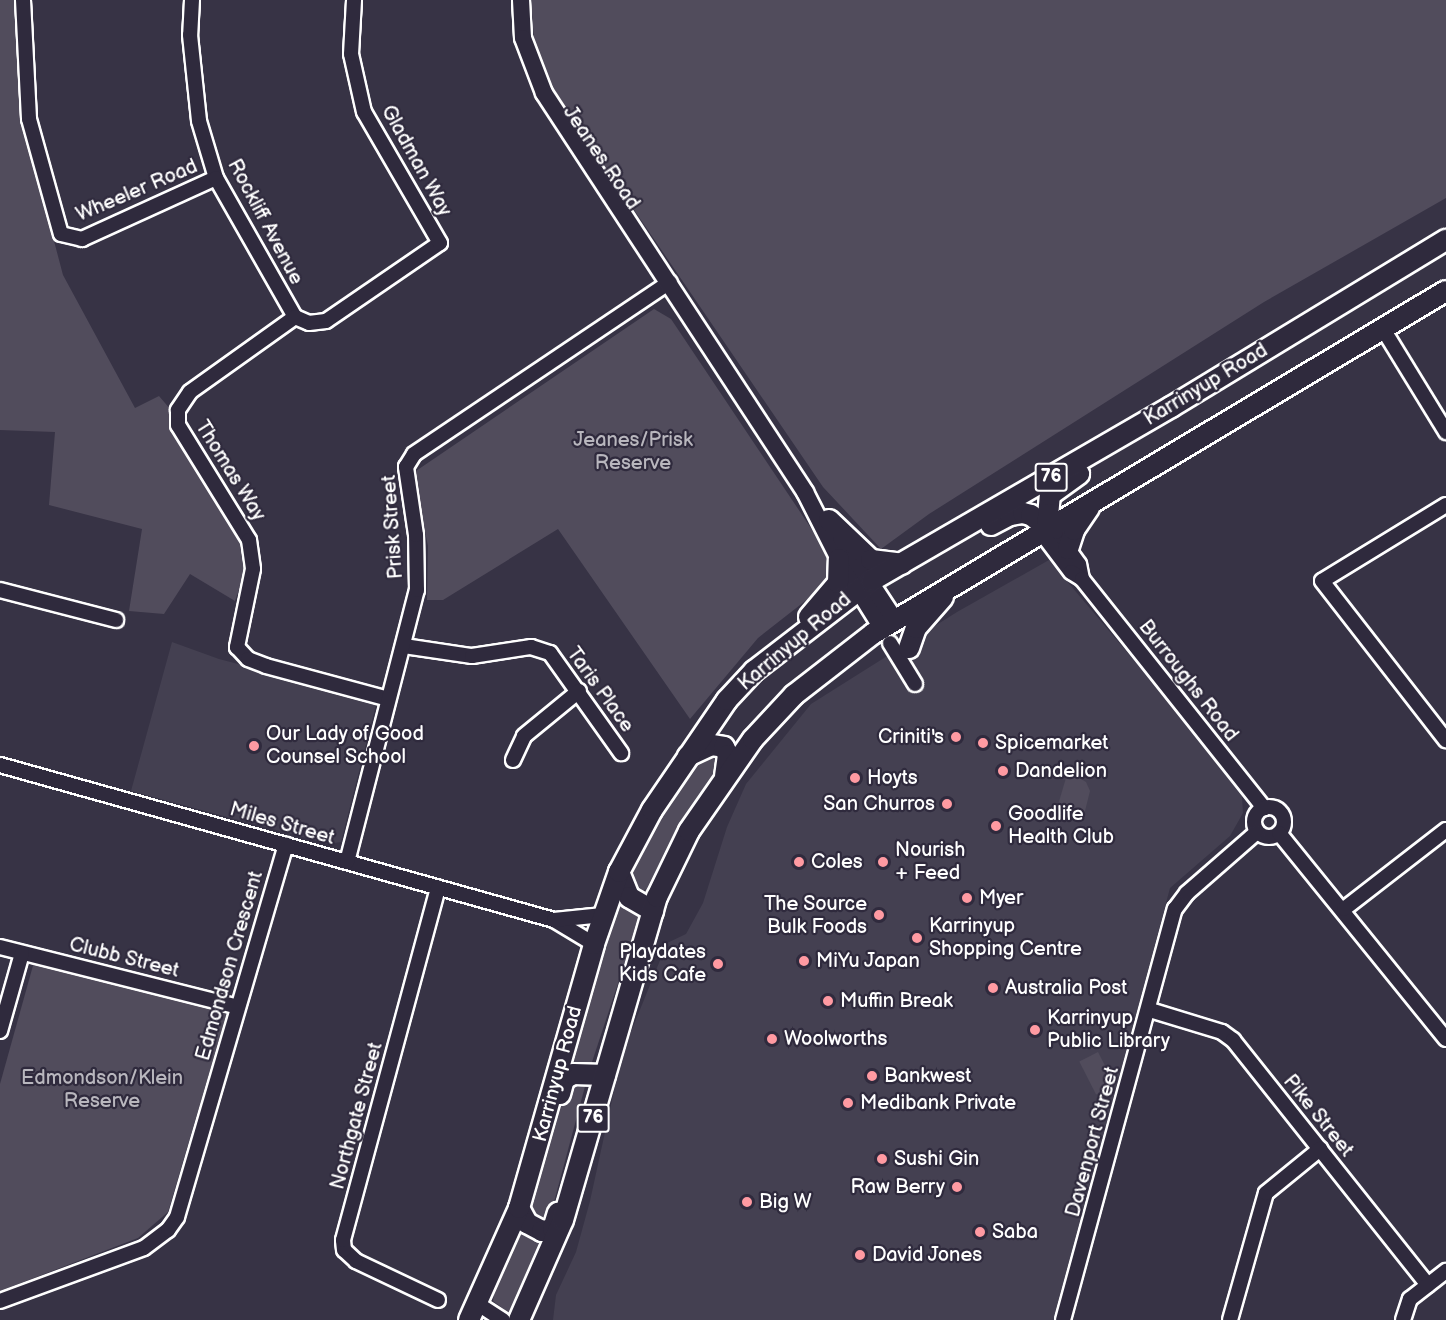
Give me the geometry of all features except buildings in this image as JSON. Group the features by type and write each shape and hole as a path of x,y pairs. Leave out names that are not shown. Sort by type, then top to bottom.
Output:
{"highway":[{"name":"Karrinyup Road","path":"472,1316 519,1208 594,944 619,872 652,810 727,700 754,671 865,586 1171,407 1446,240"},
{"name":"Karrinyup Road","path":"519,1320 548,1258 571,1192 653,911 689,831 753,739 785,704 894,635 950,588 1446,291"},
{"path":"1047,528 1050,495 1171,407"},
{"path":"1068,549 1074,530 1090,505"},
{"path":"931,547 954,544 1010,515 1031,514 1047,528"},
{"path":"829,520 871,561 903,564"},
{"path":"754,671 770,649 802,625 838,583 839,559"},
{"path":"894,635 916,628 950,588"},
{"path":"688,756 712,745 724,747 729,761 721,784"},
{"path":"619,872 629,897 653,911"},
{"path":"539,1142 547,1135 564,1079 586,1072 605,1075"},
{"path":"519,1208 527,1223 549,1231 563,1198 571,1192 575,1203 535,1306 538,1320"}],"main road":[{"name":"Jeanes Road","path":"511,0 513,41 527,82 666,285 690,312 693,324 805,492 839,559 865,586"},
{"name":"Jeanes Road","path":"521,0 523,38 544,93 666,285"},
{"name":"Jeanes Road","path":"805,492 829,520 894,635"}],"street":[{"name":"Wheeler Road","path":"23,0 28,119 62,234 82,238 216,178"},
{"name":"Rockliff Avenue","path":"192,0 189,35 199,121 216,178 295,317"},
{"name":"Gladman Way","path":"295,317 309,323 326,321 440,243 364,112 351,54 354,0"},
{"name":"Prisk Street","path":"347,862 417,590 416,535 406,467 414,454 666,285"},
{"name":"Thomas Way","path":"295,317 190,392 178,410 178,425 249,540 253,569 237,647 248,659 266,666 388,699"},
{"path":"1383,329 1446,432"},
{"path":"1446,505 1322,581 1446,740"},
{"name":"Burroughs Road","path":"1083,579 1079,564 1056,532 1047,528 1046,539 1071,572 1083,579 1264,808"},
{"path":"0,590 116,620"},
{"path":"894,635 915,684"},
{"name":"Taris Place","path":"404,646 472,656 531,647 550,653 621,753"},
{"path":"513,760 524,736 579,692"},
{"name":"Miles Street","path":"0,765 554,920 594,944"},
{"path":"1274,807 1282,814 1284,824 1280,833 1266,837 1257,832 1254,818 1264,808 1274,807"},
{"path":"1344,909 1446,830"},
{"name":"Davenport Street","path":"1063,1320 1179,903 1257,832"},
{"path":"1280,833 1344,909 1446,1039"},
{"name":"Edmondson Crescent","path":"0,1302 144,1248 168,1230 183,1201 286,845"},
{"name":"Northgate Street","path":"438,888 343,1240 344,1250 356,1261 438,1300"},
{"name":"Miles Street","path":"554,920 603,915"},
{"name":"Clubb Street","path":"0,947 238,1007"},
{"path":"0,1031 22,953"},
{"name":"Pike Street","path":"1150,1010 1222,1032 1233,1040 1428,1285"},
{"path":"1230,1320 1266,1193 1320,1149"},
{"path":"1403,1320 1410,1299 1446,1271"},
{"path":"472,1316 503,1320"}],"shaded area":[{"name":"Karrinyup Shopping Centre","path":"1049,560 1233,777 1242,796 1243,813 1230,836 1170,888 1055,1320 553,1320 556,1295 576,1252 590,1201 622,1054 667,943 686,934 703,903 727,827 746,784 811,704 957,612"},
{"name":"Our Lady of Good Counsel School","path":"172,642 219,659 377,701 341,842 328,844 131,791"}],"green space":[{"path":"0,0 15,0 22,120 63,275 135,408 159,396 171,410 169,425 236,530 247,567 235,601 190,574 164,614 129,611 142,529 49,505 55,432 0,430"},
{"path":"531,0 1446,0 1446,198 1264,302 929,514 881,549 823,487 553,91 535,54"},
{"name":"Jeanes/Prisk Reserve","path":"654,309 671,319 841,573 758,638 690,719 558,529 443,600 427,600 428,546 413,473"},
{"path":"711,751 720,756 722,766 694,804 648,888 637,894 627,868 692,761"},
{"path":"1068,771 1086,782 1090,791 1084,815 1078,819 1058,805"},
{"path":"614,900 641,914 591,1065 565,1069"},
{"name":"Edmondson/Klein Reserve","path":"34,962 227,1013 168,1212 138,1238 0,1291 0,1084"},
{"path":"1098,1052 1115,1085 1096,1095 1079,1062"},
{"path":"587,1079 550,1217 509,1313 493,1301 496,1282 568,1081"}],"place":[{"name":"Criniti's","path":"956,737"},
{"name":"Spicemarket","path":"983,743"},
{"name":"Our Lady of Good Counsel School","path":"254,746"},
{"name":"Dandelion","path":"1003,771"},
{"name":"Hoyts","path":"855,778"},
{"name":"San Churros","path":"947,804"},
{"name":"Goodlife Health Club","path":"996,826"},
{"name":"Coles","path":"799,862"},
{"name":"Nourish + Feed","path":"883,862"},
{"name":"Myer","path":"967,898"},
{"name":"The Source Bulk Foods","path":"879,915"},
{"name":"Karrinyup Shopping Centre","path":"917,938"},
{"name":"MiYu Japan","path":"804,961"},
{"name":"Playdates Kids Cafe","path":"718,964"},
{"name":"Australia Post","path":"993,988"},
{"name":"Muffin Break","path":"828,1001"},
{"name":"Karrinyup Public Library","path":"1035,1030"},
{"name":"Woolworths","path":"772,1039"},
{"name":"Bankwest","path":"872,1076"},
{"name":"Medibank Private","path":"848,1103"},
{"name":"Sushi Gin","path":"882,1159"},
{"name":"Raw Berry","path":"957,1187"},
{"name":"Big W","path":"747,1202"},
{"name":"Saba","path":"980,1232"},
{"name":"David Jones","path":"860,1255"}]}
